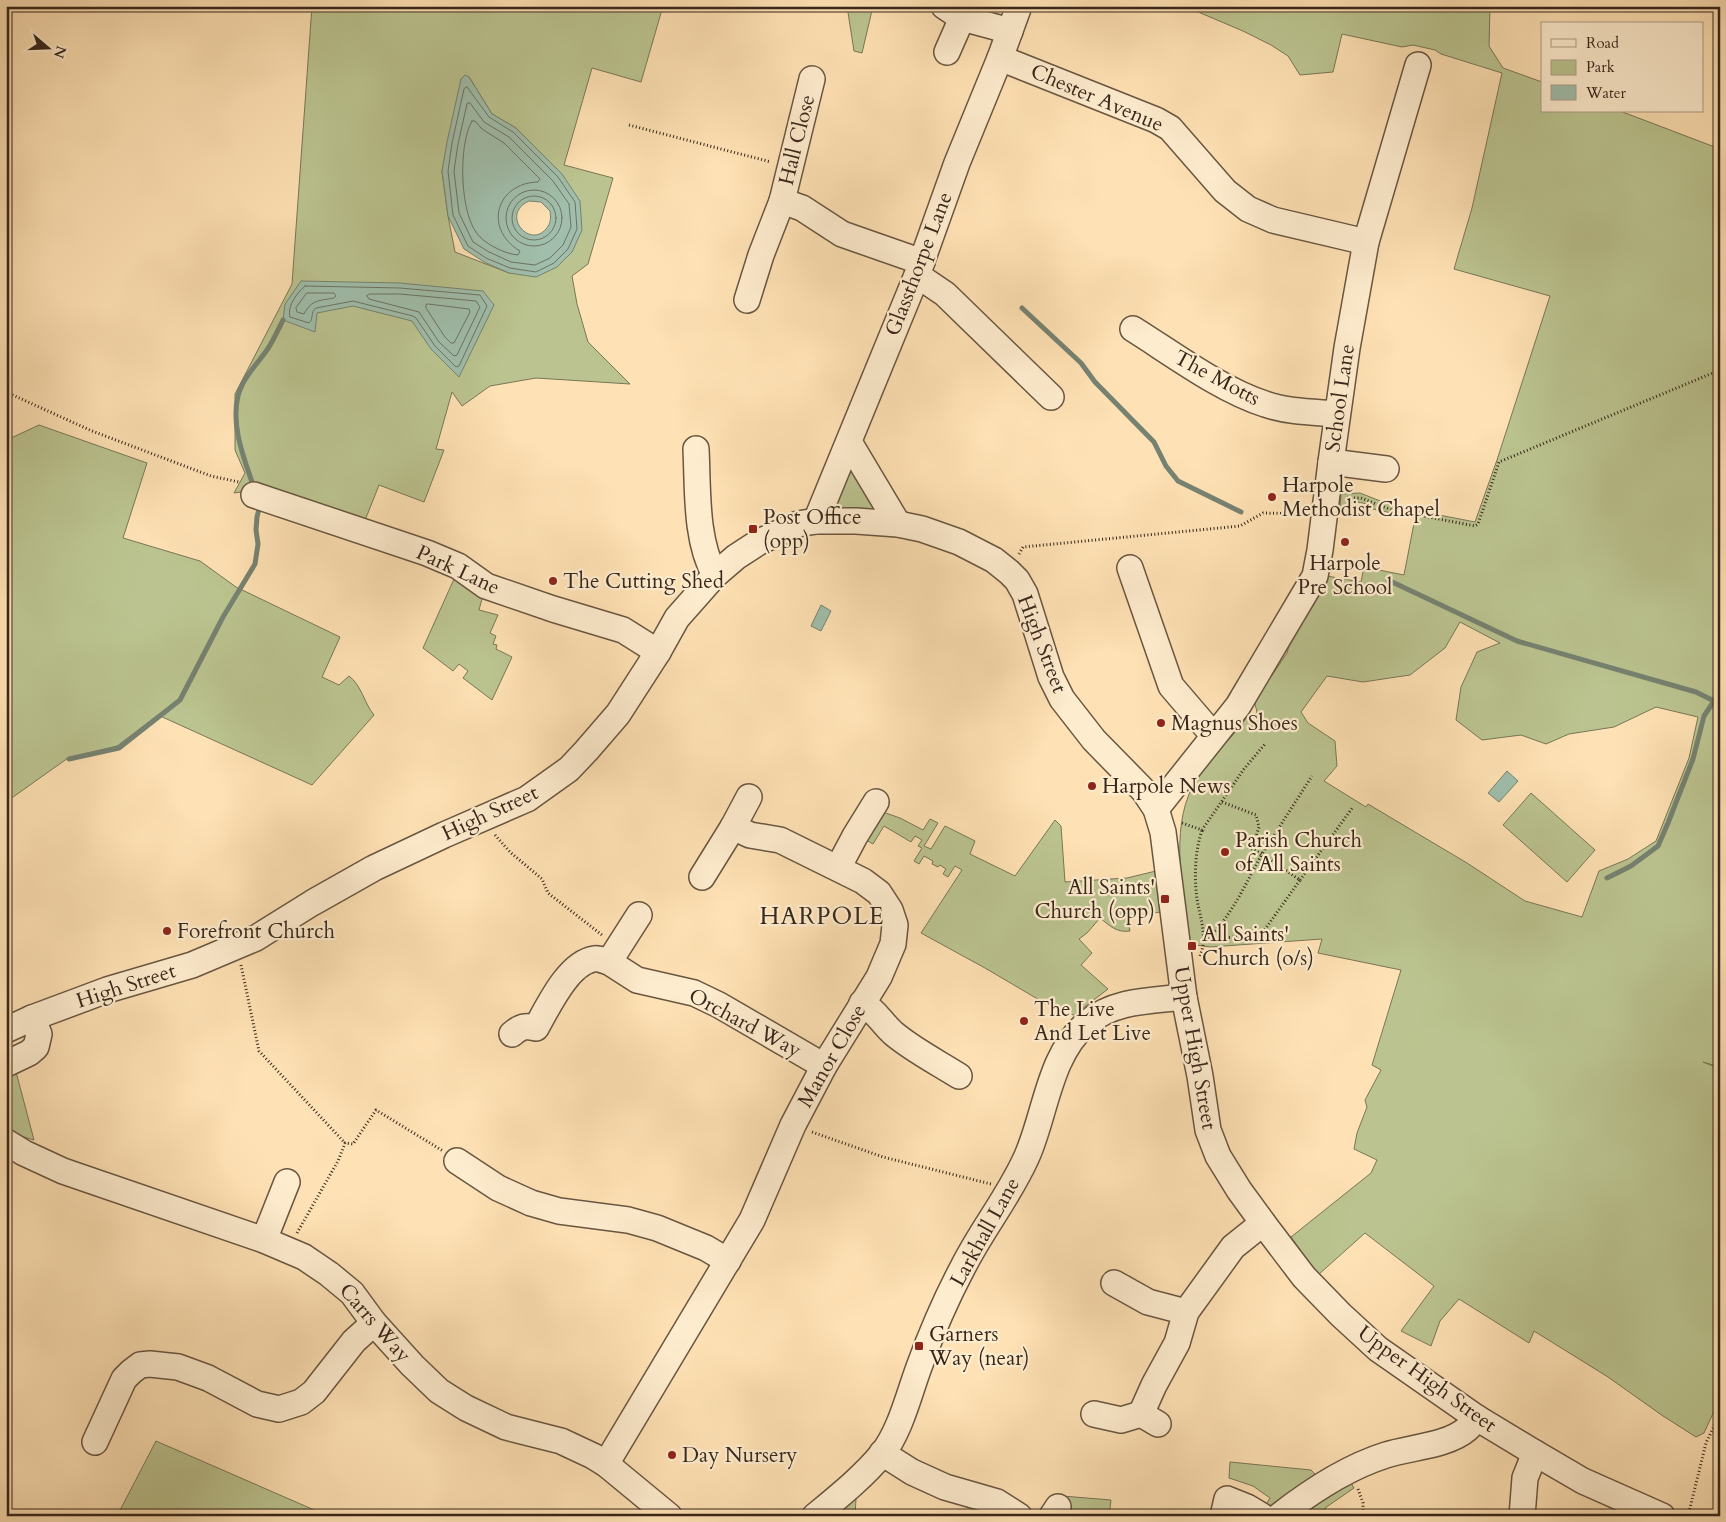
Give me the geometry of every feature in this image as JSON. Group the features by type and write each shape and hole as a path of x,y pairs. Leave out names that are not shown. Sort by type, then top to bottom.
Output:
{"street":[{"name":"Glassthorpe Lane","path":"816,520 919,269 957,163 1019,6"},
{"path":"947,52 953,12 1010,31"},
{"name":"Chester Avenue","path":"1000,58 1156,120 1170,128 1225,191 1248,209 1273,220 1366,242"},
{"name":"School Lane","path":"1156,808 1238,706 1315,576 1346,348 1366,242 1418,65"},
{"name":"Hall Close","path":"747,300 760,255 782,201 812,79"},
{"name":"Hall Close","path":"782,201 802,208 842,234 919,269 1051,396"},
{"name":"The Motts","path":"1133,329 1235,392 1266,405 1288,410 1337,414"},
{"path":"849,442 898,524"},
{"path":"696,449 704,546 708,563 715,575"},
{"path":"1330,462 1386,469"},
{"name":"Park Lane","path":"254,495 427,553 458,566 486,586 553,610 623,630 658,652"},
{"name":"High Street","path":"6,1030 32,1018 107,990 192,965 256,938 312,903 374,868 527,799 569,769 618,714 658,652 677,618 715,575 736,557 759,542 798,524 816,520 898,524 922,529 959,542 994,560 1009,572 1017,580 1025,594 1051,677 1062,699 1094,740 1144,791 1156,808"},
{"path":"1130,568 1171,686 1214,735"},
{"path":"702,877 749,797"},
{"path":"838,868 876,802"},
{"name":"Upper High Street","path":"1156,808 1163,832 1184,997 1200,1076 1208,1130 1218,1156 1263,1223 1304,1277 1378,1349 1477,1418 1535,1453 1584,1480 1662,1516"},
{"name":"Manor Close","path":"606,1464 752,1220 793,1125 824,1066 879,977 893,944 895,925 890,910 879,893 863,881 780,840 750,835 733,827"},
{"path":"535,1026 570,974 580,965 596,958 614,955 639,915"},
{"name":"Orchard Way","path":"614,955 637,980 694,993 824,1066"},
{"name":"Larkhall Lane","path":"815,1516 848,1489 882,1453 892,1436 926,1349 963,1267 1026,1157 1034,1139 1059,1061 1075,1036 1095,1018 1120,1005 1184,997"},
{"path":"862,1003 874,1010 885,1025 907,1043 959,1076"},
{"path":"6,1064 29,1053 36,1047 39,1034 32,1018"},
{"name":"Carrs Way","path":"6,1142 24,1153 64,1172 264,1240 304,1257 352,1293 374,1323 412,1365 439,1391 466,1408 506,1426 561,1441 606,1464 669,1516"},
{"path":"457,1161 498,1188 531,1203 559,1211 628,1220 657,1228 706,1248 728,1261"},
{"path":"264,1240 287,1182"},
{"path":"1094,1414 1121,1420 1150,1419 1154,1385 1176,1343 1186,1312 1233,1247 1263,1223"},
{"path":"1114,1283 1148,1302 1186,1312"},
{"path":"94,1442 124,1379 140,1365 150,1364 178,1367 208,1378 257,1404 279,1409 301,1402 314,1392 354,1341 374,1323"},
{"path":"1279,1516 1296,1502 1350,1470 1386,1455 1452,1438 1467,1429 1477,1418"},
{"path":"882,1453 912,1472 945,1487 997,1502 1019,1516"},
{"path":"1522,1516 1525,1478 1535,1453"},
{"path":"1224,1512 1228,1499 1247,1506 1262,1516"}],"path":[{"path":"629,125 790,167"},
{"path":"1009,572 1023,547 1240,526 1263,514 1312,514 1325,506 1345,503 1346,498 1361,498 1392,510 1475,526 1478,524 1499,462 1720,370"},
{"path":"6,392 92,431 211,476 241,482 254,495"},
{"path":"1204,934 1197,896 1196,868 1199,838 1244,769 1265,744"},
{"path":"1204,943 1232,908 1262,854 1312,776"},
{"path":"1222,802 1256,816 1259,828 1250,848 1300,880"},
{"path":"1208,939 1261,935 1352,807"},
{"path":"482,819 510,852 542,879 548,893 614,955"},
{"path":"1182,823 1203,830"},
{"path":"237,946 259,1051 345,1143 353,1144 376,1110 457,1161"},
{"path":"793,1125 883,1157 984,1181 1008,1190"},
{"path":"288,1249 338,1161 345,1143"},
{"path":"1688,1516 1706,1443 1720,1414"},
{"path":"1350,1470 1363,1503 1363,1516"}],"green space":[{"path":"312,6 663,6 641,82 592,68 564,165 613,178 588,264 572,276 577,304 588,342 630,384 536,378 490,386 462,406 452,392 436,449 444,450 424,502 379,485 364,523 263,489 234,493 245,473 235,450 235,394 292,284","holes":["469,77 492,114 516,128 572,252 509,273 455,252 442,171"]},
{"path":"847,6 873,6 862,53 854,51"},
{"path":"1184,6 1490,6 1489,46 1503,68 1541,82 1541,112 1623,112 1720,149 1720,1067 1703,1062 1720,1069 1720,1398 1704,1433 1696,1437 1608,1377 1534,1331 1529,1343 1459,1299 1440,1321 1431,1346 1401,1331 1434,1286 1365,1233 1318,1275 1291,1237 1371,1173 1377,1160 1354,1149 1357,1133 1367,1107 1365,1100 1381,1070 1372,1065 1401,970 1318,953 1322,939 1210,947 1189,944 1180,864 1180,843 1186,803 1193,786 1205,768 1247,717 1252,719 1257,712 1256,699 1287,653 1293,631 1327,576 1361,582 1364,567 1404,575 1415,518 1373,509 1374,505 1351,501 1350,509 1340,507 1341,494 1360,493 1393,506 1475,522 1550,296 1454,269 1472,208 1502,73 1441,54 1435,50 1413,45 1402,47 1342,34 1333,72 1300,75 1288,56 1271,45","holes":["1460,622 1500,643 1477,652 1461,687 1456,720 1482,740 1521,735 1546,744 1569,734 1614,727 1656,707 1698,717 1689,758 1656,841 1628,859 1599,871 1582,917 1525,901 1467,863 1368,804 1366,807 1324,781 1337,766 1335,741 1308,723 1301,712 1327,676 1363,682 1410,675 1445,648"]},
{"path":"39,425 147,463 123,538 200,561 236,587 340,637 322,677 339,685 349,676 357,685 374,715 312,785 158,715 117,746 68,758 6,802 6,474 9,439"},
{"path":"852,467 876,509 872,512 841,512 834,508 832,496"},
{"path":"454,579 483,595 479,610 498,615 490,633 496,636 493,644 497,645 496,649 512,657 492,700 463,678 468,671 459,664 453,671 423,648"},
{"path":"1531,793 1595,850 1567,882 1503,825"},
{"path":"883,812 900,818 923,830 930,819 938,823 924,846 931,849 945,826 975,841 970,854 1015,876 1055,820 1061,826 1065,882 1127,878 1156,871 1160,912 1127,918 1130,931 1117,930 1100,918 1079,939 1092,953 1081,965 1108,989 1074,1015 1058,1011 921,933 962,870 955,866 948,877 943,874 946,869 940,865 938,867 932,864 933,861 924,856 919,864 914,861 922,848 918,846 922,840 915,836 911,842 884,826 873,844 866,840"},
{"path":"15,1068 34,1140 11,1133 6,1129 6,1073"},
{"path":"156,1441 328,1516 117,1516"},
{"path":"1230,1462 1311,1470 1319,1478 1270,1514 1263,1509 1270,1498 1253,1486 1229,1478"},
{"path":"877,1473 856,1499 855,1516 826,1516"},
{"path":"1351,1483 1354,1488 1325,1508 1324,1516 1300,1516"},
{"path":"1062,1496 1111,1500 1109,1516 1069,1516"}],"water":[{"path":"465,75 469,77 492,114 516,128 562,174 580,201 582,230 572,252 557,267 536,277 509,273 484,262 464,249 448,216 442,171 461,79","holes":["529,201 541,202 550,211 549,225 539,234 532,235 520,227 517,221 517,214 521,207"]},
{"path":"301,281 400,283 483,291 494,305 459,377 431,349 412,321 353,306 317,313 315,332 283,320 285,304"},
{"path":"821,605 831,611 821,631 811,626"},
{"path":"1507,771 1518,781 1499,802 1488,793"}],"waterway":[{"path":"1022,308 1081,363 1095,382 1154,442 1166,466 1178,481 1241,512"},
{"path":"252,482 237,429 236,407 238,396 246,378 269,347 283,320"},
{"path":"69,759 119,748 180,700 223,617 255,564 258,544 257,517 260,505"},
{"path":"1388,580 1517,641 1696,692 1720,704"},
{"path":"1607,878 1631,866 1658,846 1693,759 1704,716 1714,701"}],"place":[{"name":"Harpole Methodist Chapel","path":"1272,497"},
{"name":"Post Office (opp)","path":"753,529"},
{"name":"Harpole Pre School","path":"1345,542"},
{"name":"The Cutting Shed","path":"553,581"},
{"name":"Magnus Shoes","path":"1161,723"},
{"name":"Harpole News","path":"1092,786"},
{"name":"Parish Church of All Saints","path":"1225,852"},
{"name":"All Saints' Church (opp)","path":"1165,899"},
{"name":"Forefront Church","path":"167,931"},
{"name":"All Saints' Church (o/s)","path":"1192,946"},
{"name":"The Live And Let Live","path":"1024,1021"},
{"name":"Garners Way (near)","path":"919,1346"},
{"name":"Day Nursery","path":"672,1455"}],"district":[{"name":"HARPOLE","path":"822,916"}]}
